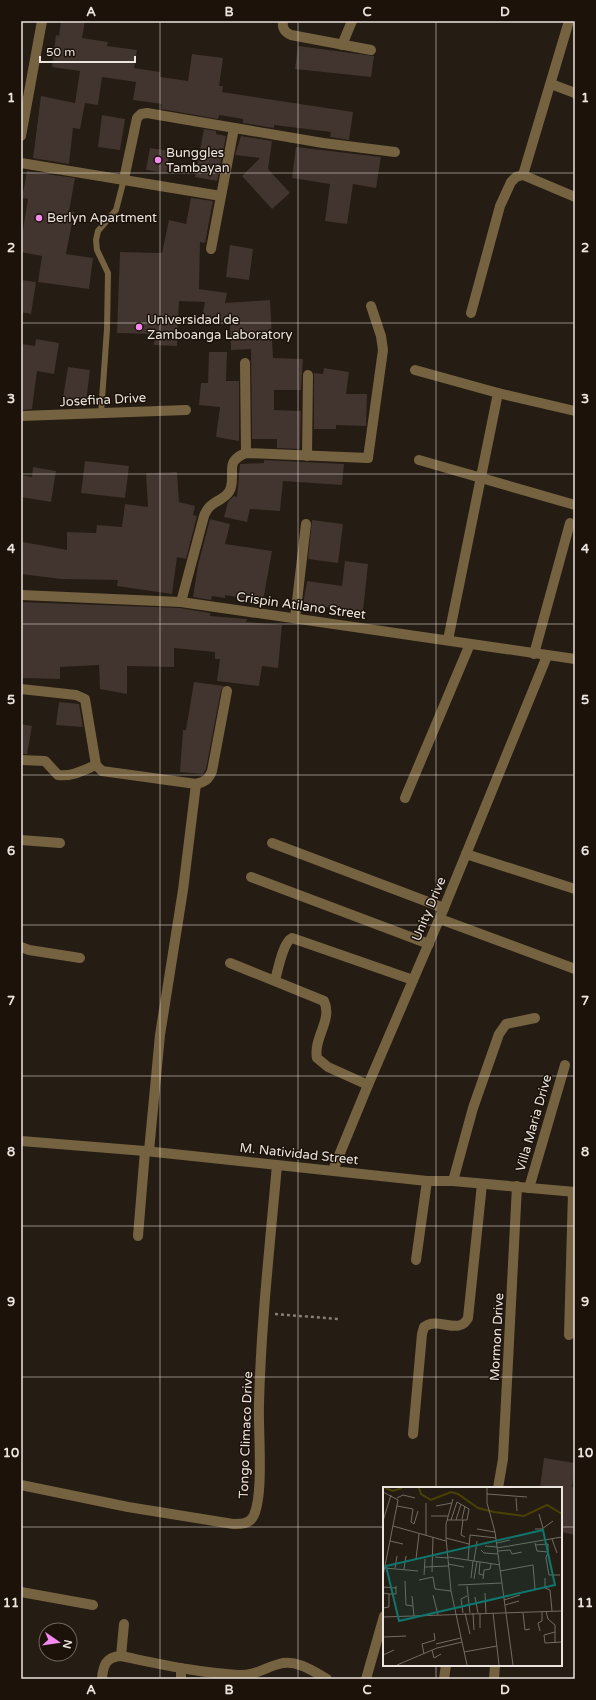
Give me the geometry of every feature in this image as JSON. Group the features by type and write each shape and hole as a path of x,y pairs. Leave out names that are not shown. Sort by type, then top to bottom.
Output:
{"street":[{"path":"21,136 42,21"},
{"path":"283,21 283,27 286,32 291,35 371,50"},
{"path":"342,45 352,21"},
{"path":"523,175 569,21"},
{"path":"551,84 575,93"},
{"path":"124,179 137,118 141,114 147,113 323,143 395,152"},
{"path":"211,249 234,128"},
{"path":"21,163 221,196"},
{"path":"471,312 500,206 511,182 516,177 523,175 575,197"},
{"path":"181,602 204,516 208,508 225,496 231,488 233,463 239,456 246,453 368,458 383,350 381,336 371,306"},
{"path":"245,363 246,453"},
{"path":"415,370 498,393 575,411"},
{"path":"307,456 308,375"},
{"path":"448,640 498,393"},
{"name":"Josefina Drive","path":"21,416 186,410"},
{"path":"419,460 575,505"},
{"path":"534,654 570,523"},
{"path":"295,618 306,524"},
{"name":"Crispin Atilano Street","path":"21,595 181,602 448,640 575,660"},
{"path":"405,798 470,644"},
{"name":"Unity Drive","path":"333,1170 440,918 547,656"},
{"path":"21,689 76,695 85,699 96,765 102,771 196,784 210,778 227,691"},
{"path":"21,760 45,761 58,775 64,776 96,765"},
{"path":"138,1236 160,1035 183,890 196,784"},
{"path":"21,840 60,843"},
{"path":"272,843 444,908"},
{"path":"466,854 575,889"},
{"path":"251,877 429,944"},
{"path":"440,918 575,969"},
{"path":"275,980 285,947 292,938 413,980"},
{"path":"21,947 49,954 80,958"},
{"path":"230,963 324,1001 327,1012 316,1049 317,1058 328,1067 368,1085"},
{"path":"454,1181 474,1108 499,1034 506,1024 535,1018"},
{"name":"Villa Maria Drive","path":"529,1188 565,1065"},
{"name":"M. Natividad Street","path":"21,1141 147,1151 427,1181 454,1181 574,1192"},
{"name":"Tongo Climaco Drive","path":"21,1485 128,1506 233,1524 242,1524 251,1519 254,1514 259,1492 259,1404 264,1314 277,1165"},
{"path":"416,1260 427,1181"},
{"path":"413,1434 416,1382 424,1327 433,1323 458,1326 463,1325 468,1318 482,1184"},
{"name":"Mormon Drive","path":"498,1487 503,1459 517,1186"},
{"path":"569,1335 574,1192"},
{"path":"21,1592 92,1605"},
{"path":"366,1679 383,1620"},
{"path":"121,1656 124,1624"},
{"path":"102,1679 105,1663 113,1656 121,1656 212,1674 250,1675 278,1664 286,1663 302,1666 327,1679"},
{"path":"444,1679 446,1666"},
{"path":"494,1679 495,1666"},
{"path":"181,1679 182,1668"}],"lane":[{"path":"101,413 107,329 108,272 97,250 96,240 98,231 116,210 124,179"}],"path":[{"path":"264,1314 338,1319"}],"building":[{"path":"61,21 85,21 82,38 108,42 107,46 137,50 134,68 160,72 160,77 188,81 192,54 223,58 219,86 223,86 222,92 353,112 349,140 330,137 331,132 274,125 274,128 243,123 243,119 219,115 218,119 161,109 162,104 133,100 136,82 102,77 98,105 85,103 80,129 73,128 69,164 33,158 41,96 75,103 80,71 52,67 56,35 59,36"},
{"path":"298,46 374,56 371,77 295,69"},
{"path":"102,115 125,119 120,150 98,147"},
{"path":"204,129 216,131 216,134 226,136 217,181 195,177"},
{"path":"241,136 272,141 268,169 290,193 272,209 242,176 260,158 235,155"},
{"path":"296,147 381,157 376,188 353,184 347,224 325,221 330,184 292,178"},
{"name":"Bunggles Tambayan","path":"150,148 170,151 166,173 146,170"},
{"path":"27,171 75,178 69,211 74,212 66,254 93,258 89,289 38,282 42,256 21,252 21,242 28,199 22,198"},
{"path":"191,198 213,201 205,243 200,242 199,289 227,293 225,303 270,300 273,358 303,359 301,390 274,390 274,410 301,411 300,449 277,448 277,439 252,439 251,349 231,350 230,322 202,318 205,302 179,301 177,346 154,345 155,334 117,333 120,252 162,253 169,220 186,224"},
{"path":"230,245 253,249 249,280 226,277"},
{"path":"21,280 36,282 31,314 21,312"},
{"path":"36,339 59,343 54,374 37,371 32,409 21,410 21,344 35,346"},
{"path":"209,352 227,352 226,381 239,381 239,441 216,437 220,407 199,405 201,383 208,383"},
{"path":"68,367 90,370 86,402 63,398"},
{"path":"324,368 349,372 346,394 367,394 366,426 336,425 336,429 314,429 314,373 323,374"},
{"path":"264,460 344,464 342,485 283,481 280,511 250,509 247,522 224,517 228,502 234,496 237,497 240,464 264,463"},
{"path":"85,461 129,466 125,498 81,493"},
{"path":"33,467 56,471 51,502 21,497 21,475 32,477"},
{"path":"177,472 179,502 195,506 193,515 197,516 186,559 177,557 172,594 117,586 118,580 61,579 21,574 23,542 67,550 67,532 96,533 97,525 122,527 125,504 148,507 146,473"},
{"path":"210,519 230,524 225,544 272,551 263,601 225,595 225,598 212,596 211,600 193,597 198,565"},
{"path":"312,520 343,524 338,563 308,559"},
{"path":"345,561 368,564 363,611 303,605 307,581 342,586"},
{"path":"21,602 180,608 210,613 210,616 247,619 246,622 282,625 278,668 262,666 259,686 217,681 220,659 215,659 215,652 174,648 174,667 127,666 127,694 100,689 99,665 60,667 60,679 21,678"},
{"path":"194,682 224,686 221,690 206,769 203,774 180,772 183,730 186,730"},
{"path":"59,702 79,704 83,727 56,725"},
{"path":"21,724 32,726 27,754 21,754"},
{"path":"544,1458 575,1463 572,1487 575,1488 575,1535 562,1532 562,1487 540,1487"}],"place":[{"name":"Bunggles Tambayan","path":"158,160"},
{"name":"Berlyn Apartment","path":"39,218"},
{"name":"Universidad de Zamboanga Laboratory","path":"139,327"}]}
